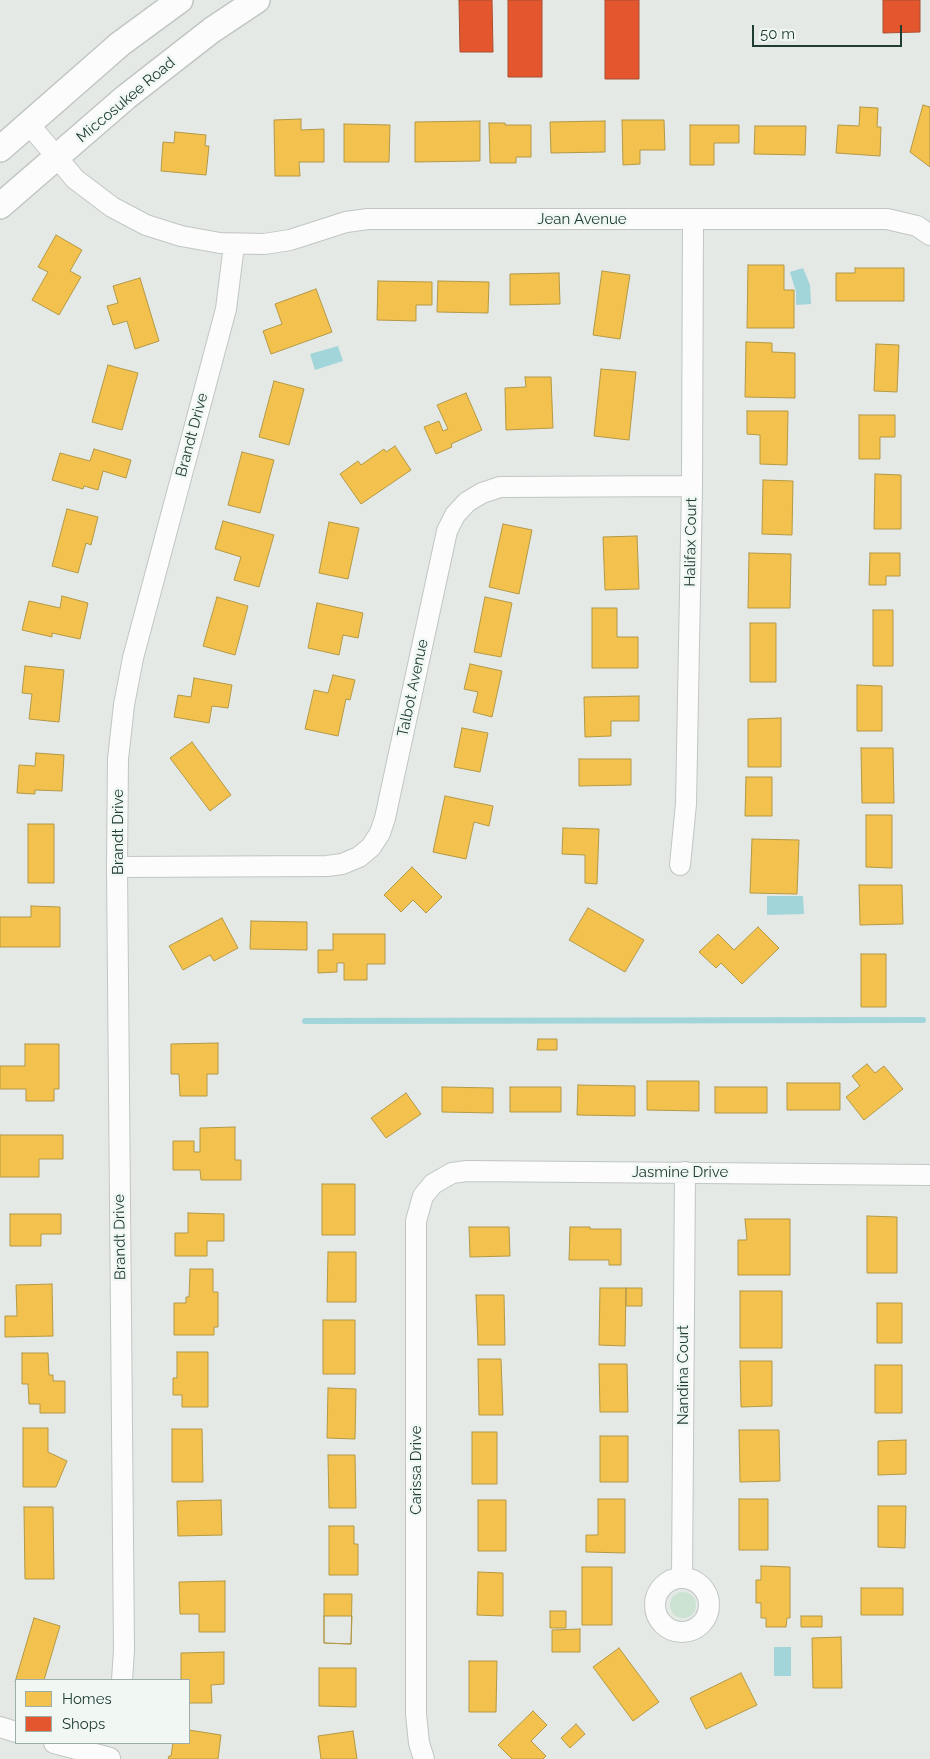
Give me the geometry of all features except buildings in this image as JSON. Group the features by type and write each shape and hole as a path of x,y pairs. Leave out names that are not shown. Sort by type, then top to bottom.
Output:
{"street":[{"path":"0,149 120,44 180,0"},
{"name":"Miccosukee Road","path":"0,206 134,91 212,30 257,0"},
{"path":"28,123 75,179 112,206 146,225 181,236 234,245"},
{"name":"Jean Avenue","path":"234,245 264,244 290,240 346,222 368,219 887,219 917,226 930,236"},
{"name":"Halifax Court","path":"680,864 686,804 692,486 692,220"},
{"name":"Brandt Drive","path":"122,1679 124,1650 117,867 118,759 124,705 134,658 226,309 234,245"},
{"name":"Talbot Avenue","path":"117,867 327,866 342,864 358,857 371,847 380,833 385,818 447,531 455,515 467,502 482,493 500,487 692,486"},
{"name":"Jasmine Drive","path":"433,1184 452,1173 467,1171 930,1175"},
{"name":"Nandina Court","path":"682,1578 685,1172"},
{"name":"Carissa Drive","path":"424,1759 419,1743 416,1714 416,1221 423,1196 433,1184"},
{"path":"0,1728 15,1732"},
{"path":"57,1744 109,1759 113,1744"}],"green space":[{"path":"683,1592 692,1596 696,1605 692,1614 683,1618 674,1614 670,1605 674,1596"}],"water":[{"path":"803,268 810,285 811,304 796,305 796,292 790,272"},
{"path":"338,346 343,361 315,370 310,354"},
{"path":"767,896 803,896 804,914 767,915"},
{"path":"774,1647 791,1647 791,1676 774,1676"}],"waterway":[{"path":"305,1021 923,1020"}]}
